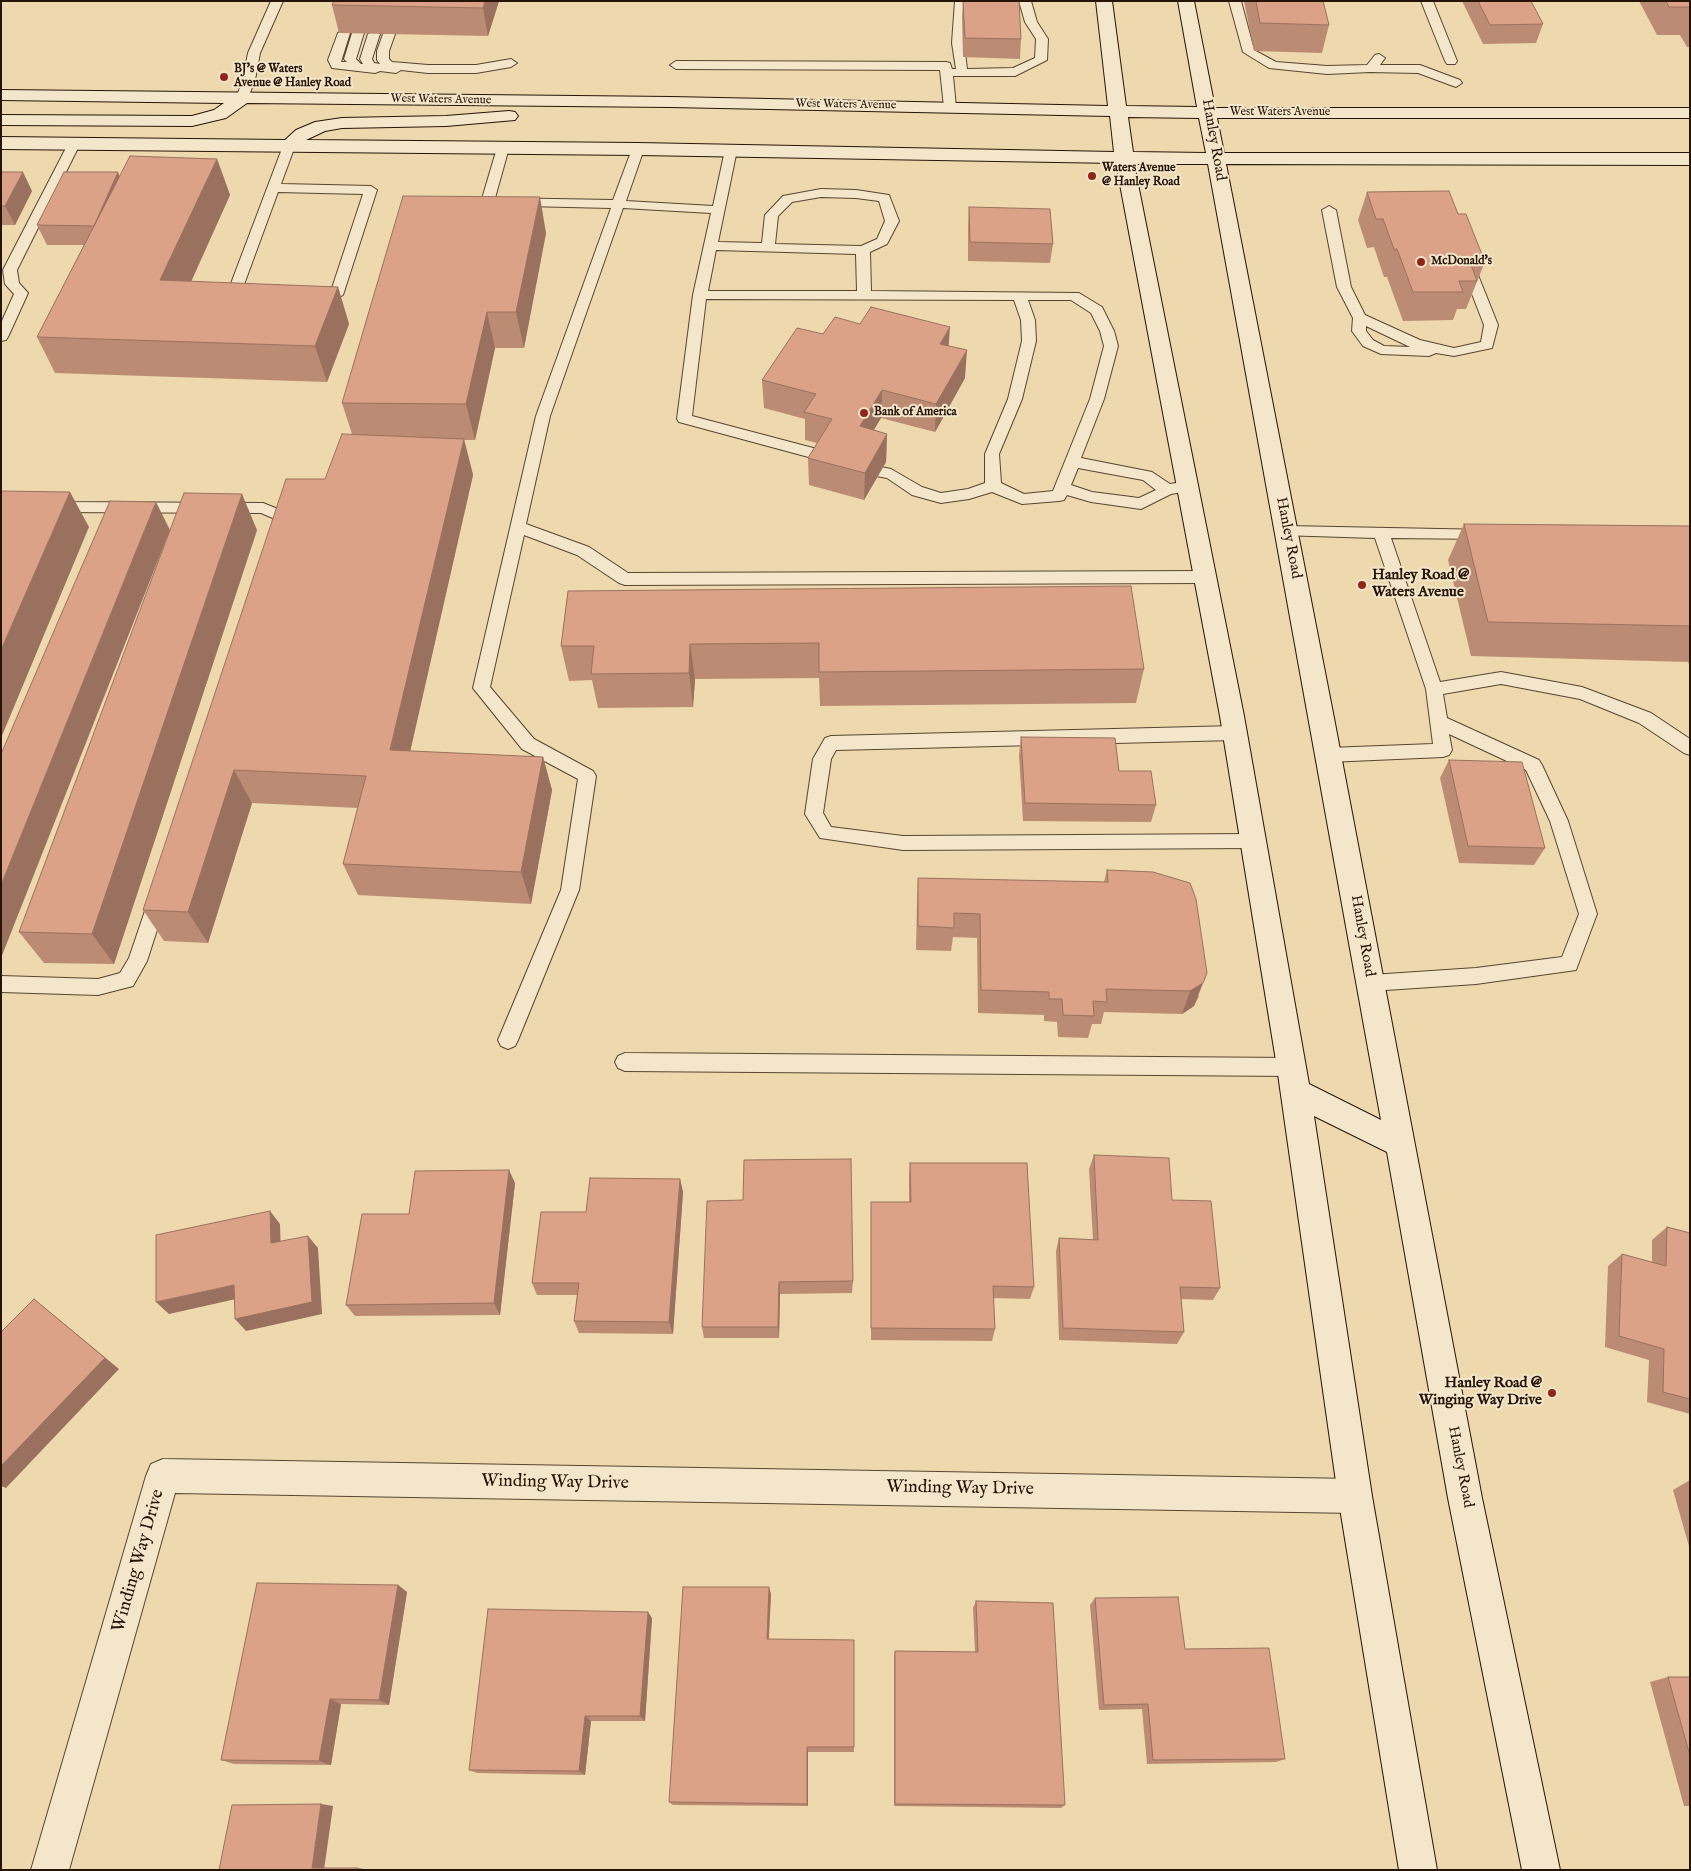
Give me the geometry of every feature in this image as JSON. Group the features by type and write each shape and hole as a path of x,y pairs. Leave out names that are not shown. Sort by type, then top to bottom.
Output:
{"main road":[{"path":"1104,1 1124,158 1178,488 1206,577 1236,733 1294,1080 1356,1496 1418,1870"},
{"name":"Hanley Road","path":"1186,1 1466,1498 1542,1870"},
{"name":"West Waters Avenue","path":"1,95 566,101 1208,113 1690,113"},
{"path":"1,120 192,120 220,114 242,98"},
{"path":"289,146 302,134 321,126 342,122 491,118 541,110 566,101"},
{"path":"1,143 731,150 1124,158 1690,159"},
{"path":"1294,1080 1400,1144"},
{"name":"Winding Way Drive","path":"50,1870 163,1476 1356,1496"}],"lane":[{"path":"242,98 249,80 254,53 277,1"},
{"path":"962,1 958,23 962,73"},
{"path":"676,65 946,69 962,73 1015,72 1041,60 1042,39 1031,22 1025,1"},
{"path":"1236,1 1249,52 1273,64 1327,70 1370,68 1420,69 1456,83"},
{"path":"1427,1 1450,60"},
{"path":"344,33 334,60 336,65 388,68 476,69 511,63"},
{"path":"357,67 350,59 358,33"},
{"path":"374,34 366,59 370,66 388,68"},
{"path":"388,34 383,51 383,60 388,65 428,69"},
{"path":"1370,68 1379,58"},
{"path":"946,69 950,107"},
{"path":"1,337 19,302 21,293 12,284 10,270 74,144"},
{"path":"262,294 234,294 289,146"},
{"path":"502,148 488,202 619,204 718,210"},
{"path":"508,1040 570,890 587,776 528,744 481,688 543,416 638,149"},
{"path":"731,150 700,295 684,419 827,457"},
{"path":"274,188 371,190 336,295 308,295"},
{"path":"710,246 768,248 863,250 882,241 892,221 884,198 856,194 821,193 788,199 772,215 768,248"},
{"path":"1329,210 1344,287 1360,318 1359,331 1368,343 1381,350 1411,353 1454,352 1487,345 1491,325 1463,254"},
{"path":"863,250 864,295"},
{"path":"700,295 1074,296 1097,310 1107,331 1111,346 1097,399 1064,488 1059,496 1022,499 992,486 969,494 941,498 917,491 891,474 881,472"},
{"path":"992,486 992,454 1015,399 1029,341 1028,320 1020,296"},
{"path":"1360,318 1416,344 1454,352"},
{"path":"1073,462 1147,476 1178,488"},
{"path":"1064,488 1091,497 1141,504 1178,488"},
{"path":"40,507 263,508 283,517 274,545"},
{"path":"518,527 583,551 625,579 1206,577"},
{"path":"1286,531 1499,534"},
{"path":"1328,755 1443,750 1434,689 1381,532"},
{"path":"1434,689 1501,678 1582,693 1645,718 1690,748"},
{"path":"1371,983 1476,976 1569,964 1588,914 1559,821 1533,765 1439,722"},
{"path":"1236,733 873,740 831,743 822,759 814,814 826,833 903,843 1253,841"},
{"path":"1,984 98,987 126,980 138,961 163,885"},
{"path":"625,1062 1294,1080"}],"building":[{"path":"334,1 485,1 483,8 332,5"},
{"path":"963,1 1019,1 1021,39 965,38"},
{"path":"1256,1 1323,1 1329,25 1260,23"},
{"path":"1478,1 1531,1 1543,24 1490,25"},
{"path":"1666,1 1690,1 1690,7 1669,7"},
{"path":"130,156 217,159 160,280 338,287 315,346 37,337"},
{"path":"1,172 23,172 5,206 1,206"},
{"path":"64,172 118,172 94,226 37,225"},
{"path":"1449,191 1458,214 1466,214 1485,262 1470,262 1477,281 1459,281 1463,292 1413,292 1397,249 1394,249 1383,219 1376,219 1367,192"},
{"path":"403,196 540,197 516,312 487,312 466,404 342,403"},
{"path":"969,207 1050,209 1053,244 970,242"},
{"name":"Bank of America","path":"871,307 950,327 940,344 967,350 936,404 882,390 860,426 887,434 865,473 808,458 832,419 804,412 816,394 762,380 797,328 823,334 835,317 860,324"},
{"path":"342,434 464,439 390,750 543,757 521,872 343,864 366,776 234,770 188,912 143,910 286,479 325,479"},
{"path":"1,491 70,492 1,650"},
{"path":"184,493 242,494 92,934 19,932"},
{"path":"110,501 156,502 1,885 1,754"},
{"path":"1464,524 1690,526 1690,626 1488,622"},
{"path":"1131,586 1144,669 819,672 819,643 690,644 689,673 591,674 594,646 561,646 568,591"},
{"path":"1021,737 1115,738 1119,771 1151,771 1156,805 1025,803"},
{"path":"1449,760 1522,762 1545,848 1468,846"},
{"path":"1107,870 1153,872 1190,883 1196,899 1207,973 1203,983 1190,991 1106,989 1107,1002 1093,1001 1094,1016 1063,1015 1062,999 1049,999 1049,992 981,990 980,914 954,913 954,928 918,926 918,878 1108,882"},
{"path":"1094,1155 1169,1158 1172,1200 1211,1201 1220,1288 1180,1287 1184,1332 1063,1328 1059,1238 1098,1240"},
{"path":"851,1159 853,1281 779,1282 778,1327 702,1327 707,1201 743,1200 744,1160"},
{"path":"910,1163 1027,1163 1034,1287 993,1286 995,1329 871,1328 871,1202 911,1202"},
{"path":"509,1170 494,1303 346,1305 362,1214 409,1214 415,1171"},
{"path":"590,1178 680,1179 669,1322 574,1321 579,1283 532,1283 541,1212 586,1212"},
{"path":"270,1211 271,1243 308,1236 312,1302 235,1319 234,1285 156,1302 156,1235"},
{"path":"1667,1227 1690,1233 1690,1399 1663,1392 1664,1349 1619,1336 1622,1254 1666,1266"},
{"path":"34,1299 105,1358 1,1466 1,1332"},
{"path":"257,1583 398,1585 379,1700 330,1699 319,1761 221,1760"},
{"path":"683,1587 769,1587 767,1639 854,1640 854,1747 807,1747 807,1804 669,1802"},
{"path":"1178,1597 1185,1649 1269,1648 1285,1759 1153,1760 1148,1704 1104,1705 1095,1598"},
{"path":"976,1601 1053,1603 1065,1805 895,1804 895,1651 978,1652"},
{"path":"488,1609 648,1612 640,1716 585,1716 579,1771 469,1770"},
{"path":"1668,1677 1690,1677 1690,1756"},
{"path":"321,1804 312,1868 358,1868 358,1870 219,1870 232,1805"}],"place":[{"name":"BJ's @ Waters Avenue @ Hanley Road","path":"224,77"},
{"name":"Waters Avenue @ Hanley Road","path":"1092,176"},
{"name":"McDonald's","path":"1421,262"},
{"name":"Bank of America","path":"864,413"},
{"name":"Hanley Road @ Waters Avenue","path":"1362,585"},
{"name":"Hanley Road @ Winging Way Drive","path":"1552,1393"}]}
